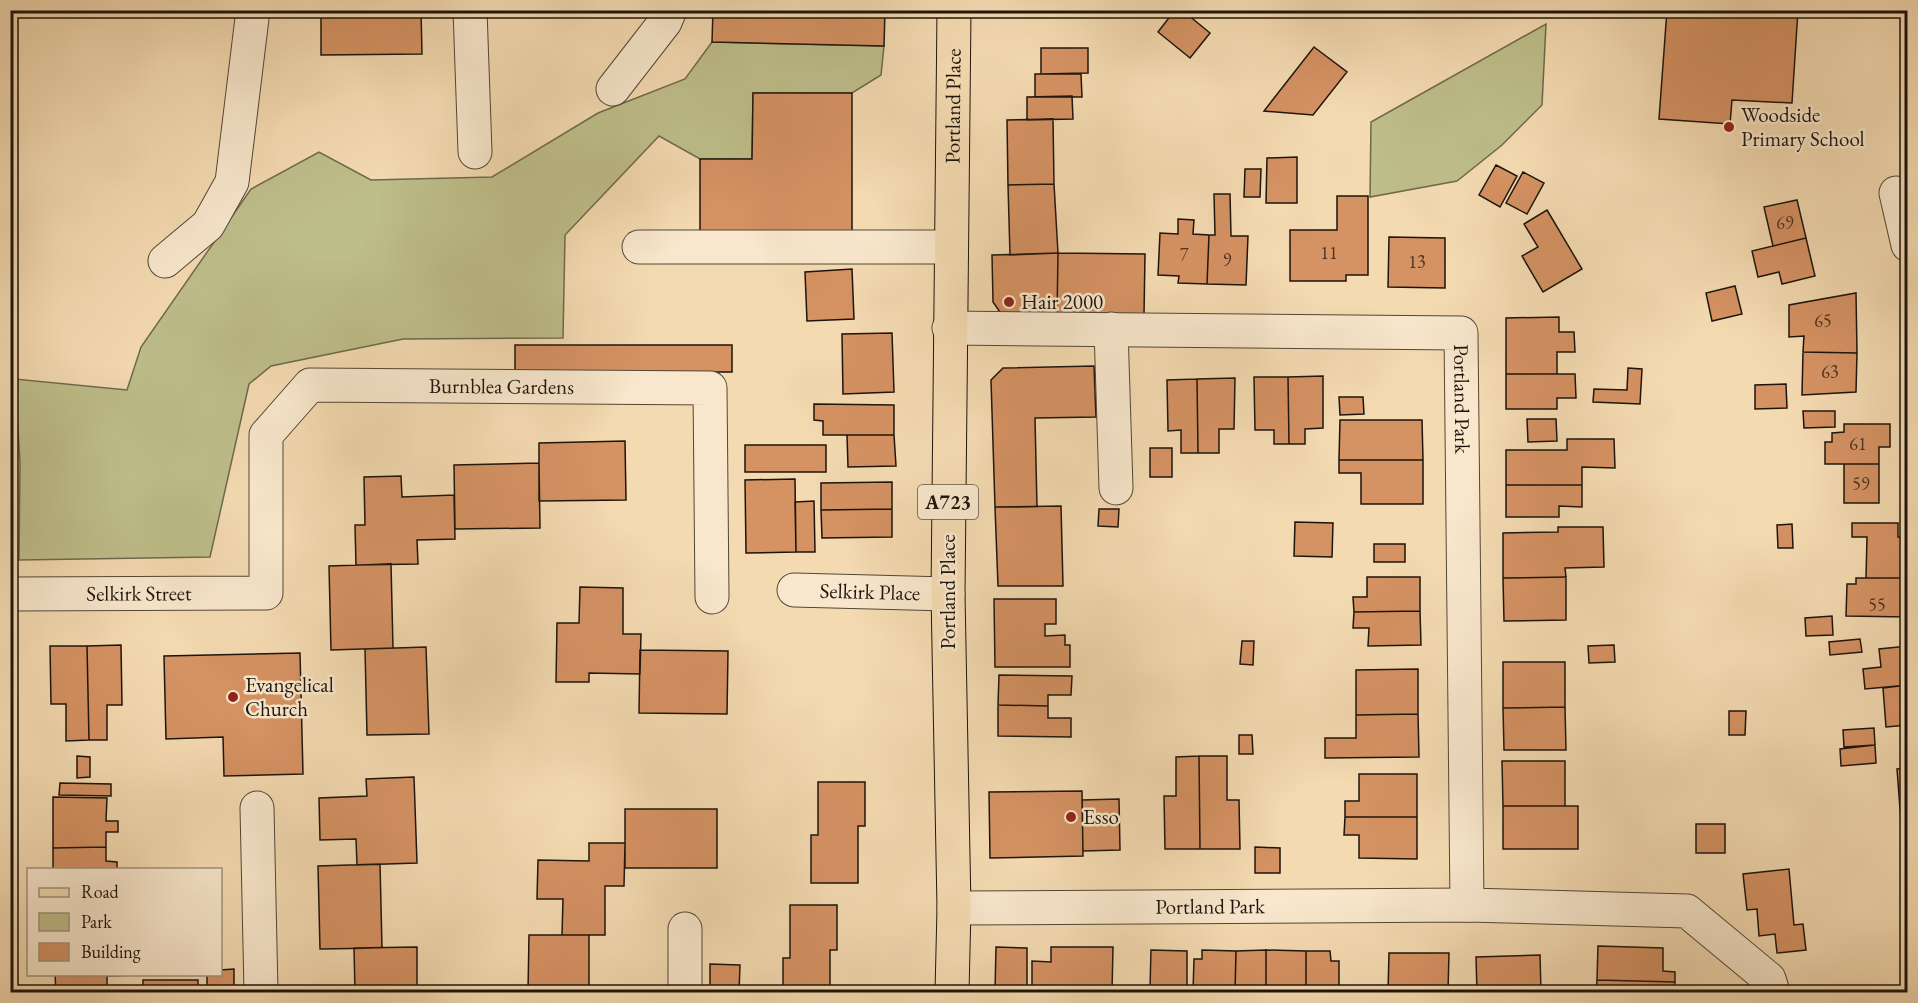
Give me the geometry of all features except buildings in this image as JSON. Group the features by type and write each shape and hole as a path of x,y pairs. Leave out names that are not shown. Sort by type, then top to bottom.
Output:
{"main road":[{"name":"Portland Place","path":"952,993 954,908 948,594 954,10"}],"street":[{"path":"165,261 208,225 232,182 253,10"},
{"path":"470,10 475,152"},
{"path":"614,90 665,22 670,10"},
{"path":"1896,193 1908,245"},
{"path":"639,247 951,247"},
{"name":"Portland Park","path":"949,328 1461,333 1467,905"},
{"path":"1111,329 1116,489"},
{"name":"Burnblea Gardens","path":"266,593 266,435 309,385 710,388 712,597"},
{"name":"Selkirk Place","path":"794,590 948,594"},
{"name":"Selkirk Street","path":"10,594 266,593"},
{"path":"257,808 261,993"},
{"name":"Portland Park","path":"954,908 1467,905 1580,910 1687,911 1769,979 1773,993"},
{"path":"685,928 685,993"}],"green space":[{"path":"1546,24 1542,105 1502,145 1457,181 1370,197 1371,122"},
{"path":"712,42 884,46 881,75 852,93 753,93 752,159 700,159 659,136 565,235 563,338 403,339 271,366 249,384 210,557 19,560 20,463 15,379 127,390 141,347 251,189 319,152 371,180 492,177 598,113 685,79"}],"place":[{"name":"Woodside Primary School","path":"1729,127"},
{"name":"Hair 2000","path":"1009,302"},
{"name":"Evangelical Church","path":"233,697"},
{"name":"Esso","path":"1071,817"}]}
